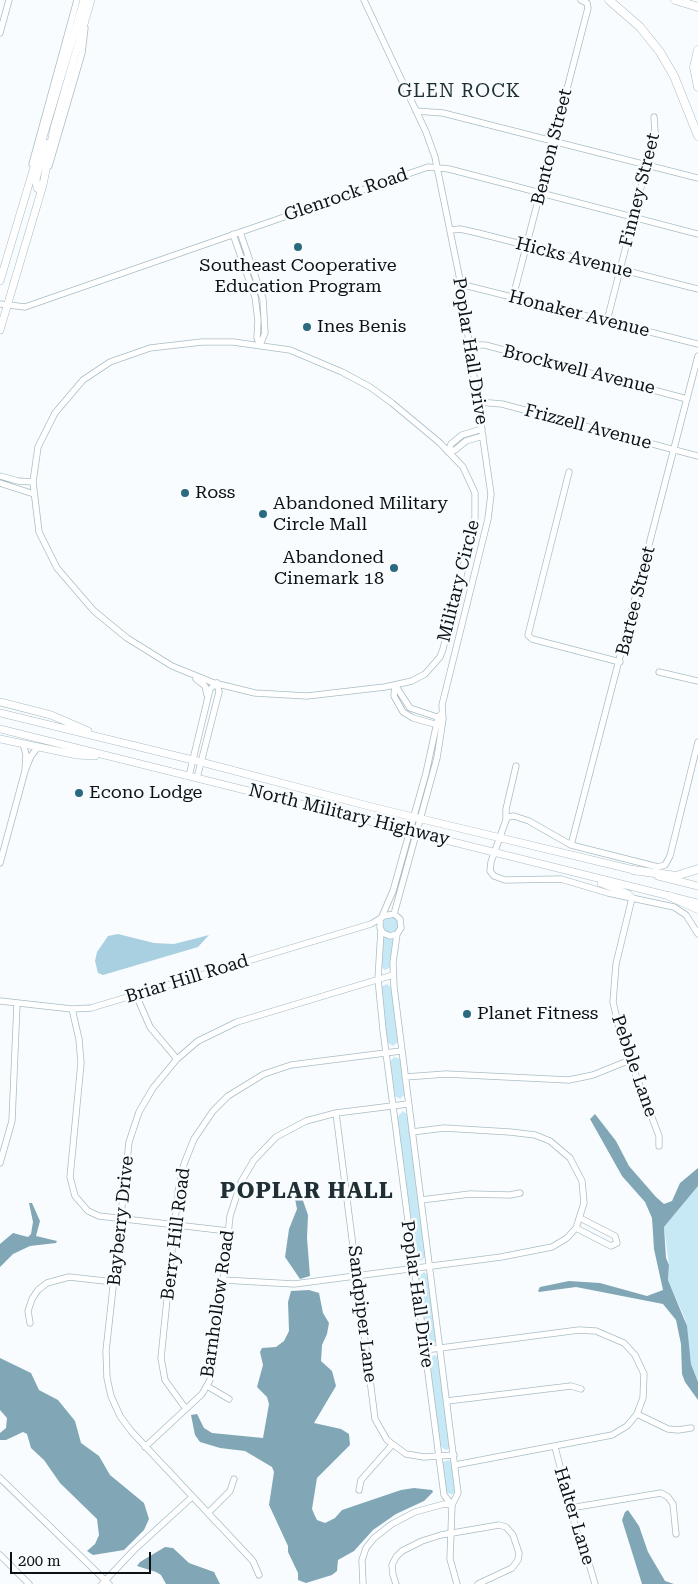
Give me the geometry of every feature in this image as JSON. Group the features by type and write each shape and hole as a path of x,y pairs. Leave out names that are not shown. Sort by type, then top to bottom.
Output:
{"highway":[{"path":"609,0 650,38 669,67 698,136"},
{"path":"675,0 698,7"},
{"path":"698,50 694,67 698,87"},
{"path":"682,95 698,122"},
{"path":"633,870 676,876 698,869"},
{"path":"670,896 698,910"}],"main road":[{"path":"0,280 32,169 48,126 84,0"},
{"path":"0,330 3,305 42,188 54,128 92,0"},
{"path":"42,188 37,188 36,179 48,136 48,126"},
{"path":"0,702 51,714 76,724 95,735"},
{"name":"North Military Highway","path":"0,713 95,735 417,818 698,886"},
{"name":"North Military Highway","path":"0,729 698,903"},
{"path":"0,739 77,755 115,758"},
{"path":"587,876 628,894 632,898"}],"street":[{"path":"0,33 10,0"},
{"path":"32,169 38,138 77,0"},
{"name":"Poplar Hall Drive","path":"364,0 431,145 438,168 470,345 490,488 489,512 440,720 437,758 383,917"},
{"name":"Benton Street","path":"513,297 588,8 586,3 580,0"},
{"path":"416,111 443,113 698,178"},
{"name":"Finney Street","path":"607,321 655,132 654,117"},
{"name":"Glenrock Road","path":"3,305 25,308 425,167 438,168 541,193 698,234"},
{"name":"Hicks Avenue","path":"450,230 460,229 698,289"},
{"path":"240,232 263,299 265,333 260,345"},
{"path":"233,234 255,297 258,320 257,338 260,345"},
{"name":"Honaker Avenue","path":"460,284 698,344"},
{"name":"Military Circle","path":"202,342 260,345 295,352 370,387 396,406 448,452 463,467 473,485 476,502 475,518 440,657 426,674 412,681 395,685 307,696 269,694 236,688 188,673 172,666 128,638 94,611 57,568 44,543 37,519 33,482 38,447 55,413 83,380 124,356 171,345 202,342"},
{"name":"Brockwell Avenue","path":"470,345 485,345 687,399"},
{"name":"Bartee Street","path":"571,845 698,356"},
{"name":"Frizzell Avenue","path":"478,402 502,404 698,456"},
{"path":"448,452 451,444 462,435 482,429"},
{"path":"448,452 456,450 471,438 483,436"},
{"path":"569,472 528,633 532,640 620,662"},
{"path":"0,476 18,481 33,482"},
{"path":"0,483 34,494"},
{"path":"659,672 698,681"},
{"name":"Military Circle","path":"188,673 205,686 208,697"},
{"path":"217,683 219,692 217,700 201,762 193,777 193,760 208,697 211,687 217,683"},
{"path":"395,685 394,696 403,712 412,718 440,720"},
{"path":"217,700 224,691 236,688"},
{"path":"506,820 512,816 520,818 571,845 658,867 667,862 698,742"},
{"path":"23,744 26,754 26,771"},
{"path":"0,863 26,771 31,756 38,747"},
{"path":"516,766 506,808 506,820 494,852 490,871 500,878 514,881 561,879 680,910 691,920 698,934"},
{"name":"Poplar Hall Drive","path":"394,914 413,831"},
{"name":"Pebble Lane","path":"632,898 616,964 613,991 617,1025 659,1136 659,1146"},
{"path":"371,924 386,935 397,934 401,928 401,922 394,914 383,917 380,929"},
{"name":"Briar Hill Road","path":"0,1001 72,1009 91,1008 371,924 383,917"},
{"name":"Poplar Hall Drive","path":"380,929 378,979 386,1053 444,1495 452,1505"},
{"name":"Poplar Hall Drive","path":"397,934 393,975 458,1493 452,1505 451,1566 457,1584"},
{"name":"Bayberry Drive","path":"259,1574 253,1561 145,1446 120,1416 108,1386 106,1351 127,1156 133,1128 152,1088 177,1059 198,1041 237,1022 393,975"},
{"path":"136,995 150,1027 177,1059"},
{"path":"0,1162 12,1121 17,1003"},
{"path":"72,1009 79,1039 81,1063 70,1183 76,1196 88,1210 99,1216 228,1231"},
{"name":"Berry Hill Road","path":"186,1409 169,1388 161,1367 180,1178 188,1151 202,1126 228,1096 264,1074 291,1065 402,1051"},
{"path":"405,1077 446,1074 569,1080 593,1074 630,1060"},
{"name":"Barnhollow Road","path":"145,1446 186,1409 207,1386 212,1373 228,1231 236,1192 247,1169 259,1153 276,1137 296,1126 336,1113 408,1104"},
{"name":"Sandpiper Lane","path":"336,1113 374,1416 382,1434 392,1445 415,1456 454,1455"},
{"path":"223,1280 294,1284 543,1250 559,1243 576,1228 580,1218 584,1195 580,1173 570,1158 550,1141 535,1135 510,1132 444,1128 412,1132"},
{"path":"421,1200 470,1194 510,1195 520,1193"},
{"path":"576,1228 611,1246 618,1243 615,1236 580,1218"},
{"path":"30,1323 28,1311 32,1299 38,1290 47,1283 69,1277 114,1282"},
{"path":"425,1350 579,1330 603,1333 624,1343 642,1369 645,1390 637,1414 627,1426 612,1435 455,1465"},
{"path":"207,1386 229,1399"},
{"path":"447,1401 571,1386 581,1389"},
{"path":"637,1414 668,1429 691,1428"},
{"path":"359,1490 361,1480 392,1445"},
{"name":"Halter Lane","path":"555,1447 570,1508 595,1584"},
{"path":"0,1478 105,1583 192,1497"},
{"path":"208,1513 230,1491 234,1479"},
{"path":"570,1508 660,1493 668,1497 672,1504 676,1534"},
{"path":"363,1584 362,1560 366,1548 374,1538 392,1524 415,1512 444,1504 452,1505"},
{"path":"396,1584 392,1570 399,1553 422,1541 452,1533 498,1525 506,1527 512,1533 519,1553 516,1564 478,1584"},
{"path":"0,1555 29,1584"}],"shaded area":[{"path":"388,917 394,917 399,922 397,931 388,933 383,928 383,922"},
{"path":"118,934 154,943 174,944 209,935 198,947 103,975 98,973 95,961 97,952 108,936"},
{"path":"383,937 392,937 393,940 391,967 385,970 381,967"},
{"path":"387,984 392,988 398,1042 393,1046 388,1043 381,989 382,986"},
{"path":"394,1057 401,1059 405,1094 400,1099 395,1096 390,1062"},
{"path":"403,1111 408,1115 426,1256 421,1261 415,1258 397,1117"},
{"path":"595,1114 616,1141 629,1166 664,1204 672,1201 680,1183 698,1168 698,1186 664,1227 666,1258 669,1265 668,1280 687,1326 691,1364 698,1382 698,1400 685,1382 682,1374 681,1344 676,1320 663,1304 576,1287 538,1291 540,1287 569,1281 600,1283 647,1296 663,1290 654,1249 652,1218 645,1202 622,1176 590,1119"},
{"path":"698,1186 698,1382 691,1364 685,1319 668,1280 669,1265 664,1227"},
{"path":"293,1189 300,1192 308,1215 307,1238 310,1276 300,1279 285,1257 289,1229 297,1209"},
{"path":"29,1203 32,1203 40,1221 36,1236 57,1241 56,1243 30,1246 13,1254 0,1267 0,1244 13,1233 28,1237 31,1234 33,1222"},
{"path":"424,1272 428,1275 436,1341 432,1344 426,1341 418,1277"},
{"path":"309,1290 319,1293 323,1313 329,1323 322,1345 321,1361 332,1371 336,1386 314,1423 341,1429 349,1434 350,1445 317,1478 312,1509 317,1520 325,1523 335,1518 342,1510 401,1490 414,1488 432,1490 433,1492 424,1501 396,1514 373,1530 354,1551 338,1560 337,1571 332,1575 306,1583 298,1580 298,1573 288,1552 288,1546 269,1505 274,1472 272,1467 245,1451 220,1448 200,1442 195,1435 191,1415 197,1414 204,1428 212,1433 263,1438 269,1404 267,1397 257,1387 263,1365 260,1352 262,1348 276,1347 284,1341 289,1331 288,1302 291,1291"},
{"path":"434,1355 439,1357 451,1448 446,1450 441,1447 428,1360"},
{"path":"0,1358 31,1373 39,1390 58,1400 75,1421 81,1443 99,1456 110,1475 144,1503 149,1519 144,1530 124,1550 93,1555 87,1551 95,1544 99,1535 97,1519 60,1483 44,1460 31,1448 27,1434 23,1432 6,1440 0,1440 0,1433 6,1428 7,1418 0,1410"},
{"path":"451,1461 456,1491 452,1495 446,1492 442,1466 443,1462"},
{"path":"628,1510 639,1526 648,1552 665,1581 674,1584 642,1584 622,1520 625,1512"},
{"path":"165,1547 173,1548 189,1563 214,1572 220,1584 166,1584 161,1575 137,1566 140,1562"}],"place":[{"name":"Southeast Cooperative Education Program","path":"298,247"},
{"name":"Ines Benis","path":"307,327"},
{"name":"Ross","path":"185,493"},
{"name":"Abandoned Military Circle Mall","path":"263,514"},
{"name":"Abandoned Cinemark 18","path":"394,568"},
{"name":"Econo Lodge","path":"79,793"},
{"name":"Planet Fitness","path":"467,1014"}],"district":[{"name":"GLEN ROCK","path":"459,91"},
{"name":"POPLAR HALL","path":"307,1192"}]}
